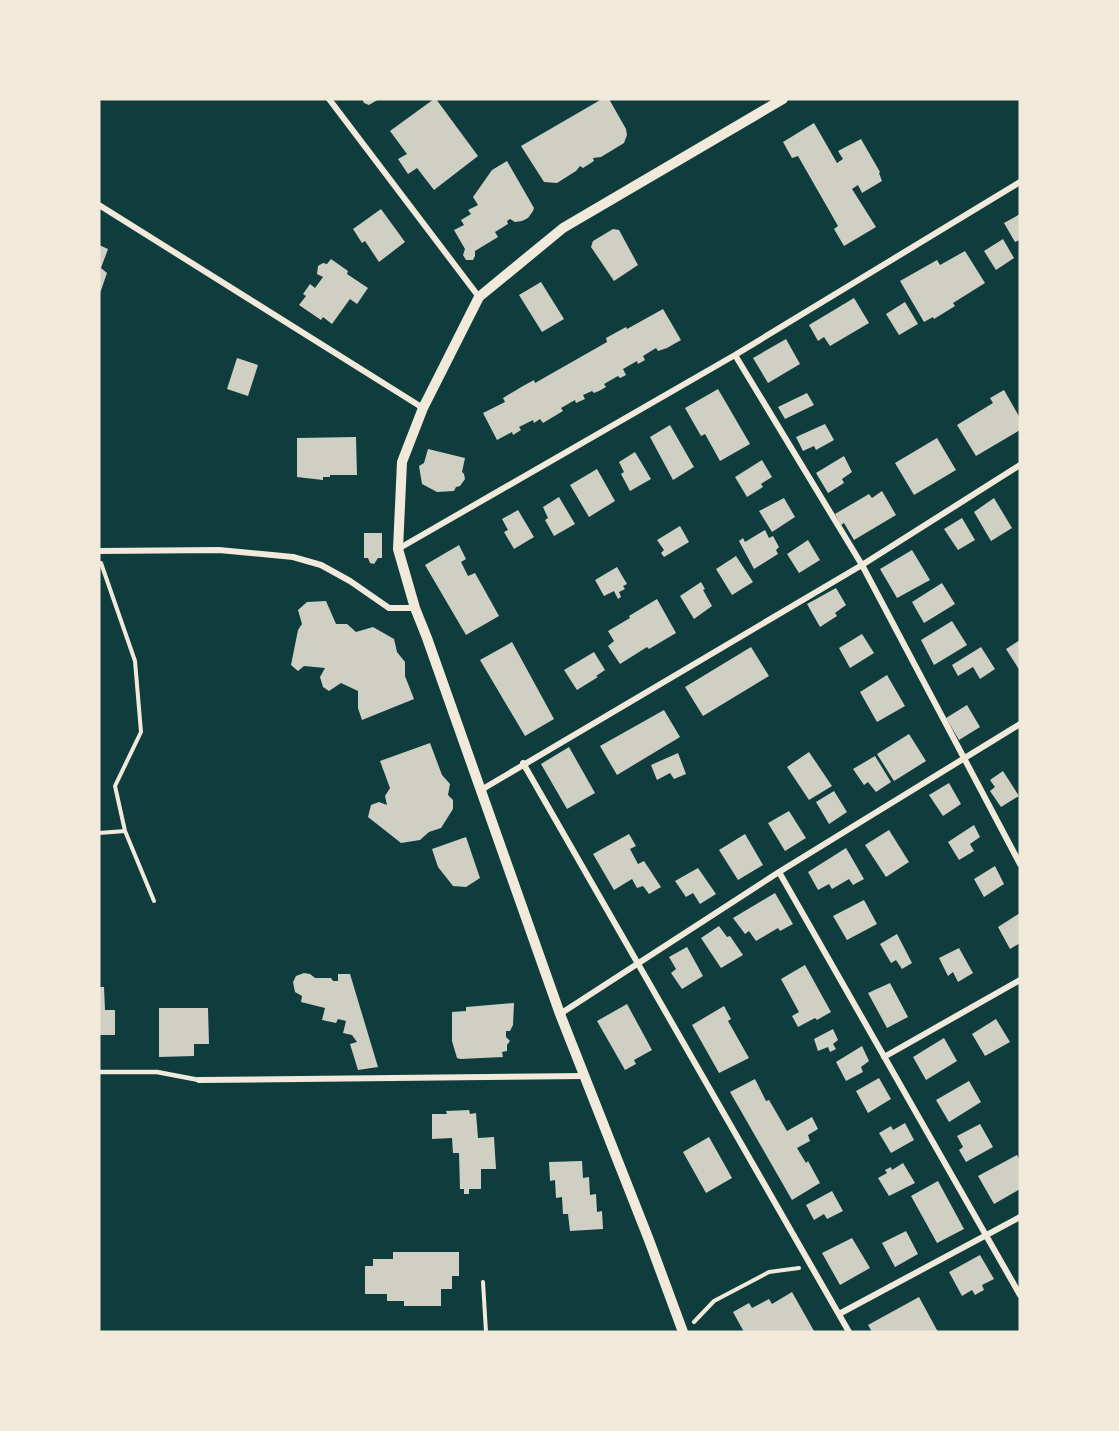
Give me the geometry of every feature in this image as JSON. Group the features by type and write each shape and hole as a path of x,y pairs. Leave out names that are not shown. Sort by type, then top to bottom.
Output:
{"street":[{"path":"329,99 479,297"},
{"path":"687,1328 652,1248 560,1014 415,608 398,549 402,462 423,408 479,297 563,228 783,99"},
{"path":"398,549 735,354 1020,182"},
{"path":"99,205 423,408"},
{"path":"735,354 862,565 1020,864"},
{"path":"481,790 523,763 862,565 1020,465"},
{"path":"99,551 219,550 293,557 321,565 350,581 389,608 415,608"},
{"path":"560,1014 779,872 1020,723"},
{"path":"523,763 849,1332"},
{"path":"779,872 1020,1295"},
{"path":"885,1057 1020,980"},
{"path":"200,1080 584,1076"},
{"path":"839,1314 1020,1217"}],"lane":[{"path":"99,1072 158,1072 200,1080"}],"path":[{"path":"99,556 135,661 141,732 115,786 125,831 154,901"},
{"path":"99,833 125,831"},
{"path":"687,1328 714,1301 769,1272 812,1266"},
{"path":"483,1282 486,1332"}],"building":[{"path":"362,99 379,99 369,105"},
{"path":"434,99 478,156 434,190 417,168 408,174 398,159 407,154 390,131"},
{"path":"602,99 609,99 626,129 627,135 624,143 601,157 593,158 594,161 583,168 580,166 557,183 544,182 521,146"},
{"path":"814,123 837,163 843,159 838,151 861,139 880,172 882,181 862,193 858,185 852,189 876,227 844,246 834,229 838,226 798,156 792,158 783,142"},
{"path":"507,161 534,208 533,211 528,218 522,221 515,222 510,219 507,221 508,224 495,232 498,237 475,251 473,260 466,260 463,255 465,249 454,230 464,225 461,220 471,214 468,210 478,205 473,197 492,170"},
{"path":"381,209 405,242 379,262 365,241 362,243 353,229"},
{"path":"1020,214 1020,240 1015,242 1004,223"},
{"path":"613,229 619,230 638,265 614,281 591,247 593,241"},
{"path":"1003,239 1014,258 996,270 984,251"},
{"path":"99,245 108,249 101,268 107,273 99,296"},
{"path":"965,251 985,283 953,303 955,306 934,319 933,317 924,322 900,281 937,260 940,265"},
{"path":"331,259 348,271 347,274 368,288 357,304 350,299 332,324 323,317 321,320 299,305 306,296 303,294 310,284 315,288 323,277 317,274 318,266 323,263 327,264"},
{"path":"541,282 564,319 542,332 519,295"},
{"path":"854,298 869,323 830,346 824,337 818,341 809,325"},
{"path":"905,302 918,324 899,335 886,314"},
{"path":"663,309 681,340 658,351 656,348 643,356 645,360 638,364 637,361 623,369 626,375 620,378 618,376 604,384 606,387 599,391 583,395 585,399 576,403 575,400 561,408 563,411 543,423 540,419 534,423 533,420 519,427 521,430 513,435 512,432 497,440 483,413 505,402 503,398 523,386 534,380 535,383 607,342 606,338"},
{"path":"786,339 800,364 768,383 753,358"},
{"path":"237,358 258,365 248,396 227,389"},
{"path":"718,389 750,444 720,461 705,434 701,436 685,408"},
{"path":"1004,390 1020,418 1020,430 976,456 957,425 993,403 990,398"},
{"path":"807,393 814,405 785,419 778,407"},
{"path":"825,424 834,440 816,450 814,446 803,451 796,437"},
{"path":"670,425 694,467 673,480 650,437"},
{"path":"356,437 357,475 330,475 330,477 323,477 323,480 297,477 297,438"},
{"path":"937,438 956,470 914,495 895,463"},
{"path":"428,449 465,458 462,472 465,479 454,491 437,492 422,484 419,466 424,463"},
{"path":"635,452 651,479 630,491 621,474 624,472 619,462"},
{"path":"844,456 852,472 842,479 844,483 828,493 816,473"},
{"path":"762,460 772,477 761,484 763,487 747,497 735,477"},
{"path":"597,469 615,501 589,517 570,485"},
{"path":"882,491 896,515 854,540 844,523 841,525 835,514 869,494 872,498"},
{"path":"559,497 575,524 554,536 545,520 548,518 543,507"},
{"path":"784,498 795,517 772,532 759,511"},
{"path":"994,498 1012,528 991,541 974,512"},
{"path":"518,510 534,537 514,549 504,532 508,530 502,519"},
{"path":"962,518 975,540 958,550 944,529"},
{"path":"680,526 689,542 664,557 661,553 664,550 657,540"},
{"path":"765,530 769,538 773,536 779,547 776,550 778,554 754,569 739,541 743,538 745,542"},
{"path":"364,533 382,533 382,558 378,558 374,564 370,563 368,558 364,558"},
{"path":"808,540 820,560 799,573 787,554"},
{"path":"459,545 466,559 461,562 468,576 475,573 499,616 466,635 425,565"},
{"path":"912,550 930,580 897,598 880,569"},
{"path":"736,556 753,582 732,595 716,569"},
{"path":"617,567 627,584 623,586 625,589 619,592 621,597 618,599 614,591 604,596 595,580"},
{"path":"701,582 712,606 694,619 680,596"},
{"path":"942,583 955,604 924,623 912,602"},
{"path":"836,588 846,605 835,613 837,616 820,627 807,604"},
{"path":"657,599 676,633 620,664 608,646 614,641 608,631"},
{"path":"326,601 336,624 347,624 356,632 373,627 394,639 397,652 405,662 405,676 414,699 362,720 358,708 358,691 341,683 329,691 323,687 320,677 325,668 304,666 298,671 291,665 298,630 302,624 298,610 307,602"},
{"path":"952,621 967,645 934,665 921,640"},
{"path":"862,634 874,653 850,668 839,648"},
{"path":"1020,640 1020,671 1006,649"},
{"path":"512,642 554,719 525,736 480,660"},
{"path":"751,647 769,676 703,716 685,687"},
{"path":"981,647 995,669 980,679 973,667 958,676 952,665"},
{"path":"594,652 605,670 577,690 564,670"},
{"path":"887,675 905,706 877,722 860,692"},
{"path":"967,705 980,727 959,740 946,718"},
{"path":"664,710 680,737 617,775 600,746"},
{"path":"909,734 926,761 894,781 877,754"},
{"path":"430,743 442,775 450,784 448,795 453,800 453,809 441,828 429,832 420,840 401,843 368,817 371,805 379,802 387,805 385,796 390,788 380,761"},
{"path":"569,747 595,793 567,809 541,764"},
{"path":"809,752 832,786 809,800 787,767"},
{"path":"678,753 686,774 674,779 670,773 657,780 651,765"},
{"path":"875,756 891,782 876,792 868,782 864,785 853,769"},
{"path":"1003,771 1019,796 1001,807 990,791 995,787 990,780"},
{"path":"949,783 961,804 943,816 929,795"},
{"path":"834,791 847,812 829,824 816,802"},
{"path":"789,811 806,838 785,851 768,823"},
{"path":"974,825 980,837 970,844 974,851 959,860 948,842"},
{"path":"889,830 909,862 886,877 865,845"},
{"path":"629,834 636,846 630,849 638,864 644,861 661,887 649,894 643,886 637,888 632,879 614,890 593,854"},
{"path":"745,834 763,865 738,880 719,850"},
{"path":"466,837 480,878 466,887 453,886 438,867 432,849"},
{"path":"846,848 864,879 853,885 849,879 832,889 829,884 818,890 808,872"},
{"path":"995,866 1004,884 984,897 974,879"},
{"path":"698,868 716,894 700,904 693,893 686,897 675,881"},
{"path":"775,893 793,924 780,931 778,928 756,941 749,931 745,934 733,918"},
{"path":"864,900 877,924 847,940 833,916"},
{"path":"1020,913 1020,943 1010,949 998,927"},
{"path":"719,926 727,937 730,936 743,955 721,968 701,938"},
{"path":"897,934 912,963 902,969 896,960 891,963 880,944"},
{"path":"687,947 703,976 682,989 671,973 676,969 669,957"},
{"path":"959,948 973,973 958,982 953,972 948,976 939,958"},
{"path":"805,965 831,1012 798,1027 792,1016 799,1012 781,979"},
{"path":"304,973 315,978 331,978 333,981 338,981 338,974 350,974 378,1067 358,1070 350,1044 357,1042 352,1035 343,1033 346,1021 338,1019 336,1023 322,1020 325,1008 301,1002 302,996 295,992 293,982 296,976"},
{"path":"890,983 908,1017 887,1028 868,993"},
{"path":"99,987 104,987 105,1010 115,1010 115,1035 99,1035"},
{"path":"514,1003 513,1025 510,1031 506,1031 506,1037 510,1041 507,1051 502,1052 503,1057 457,1058 452,1041 452,1012 466,1011 466,1007"},
{"path":"627,1004 652,1050 634,1060 636,1064 625,1070 597,1021"},
{"path":"724,1006 731,1019 728,1021 749,1058 719,1073 692,1025"},
{"path":"159,1008 208,1008 209,1044 194,1044 194,1056 159,1057"},
{"path":"996,1019 1010,1042 985,1056 972,1034"},
{"path":"833,1029 838,1040 833,1044 836,1049 830,1052 828,1047 818,1051 814,1039"},
{"path":"944,1038 957,1061 926,1080 913,1057"},
{"path":"862,1046 869,1061 861,1067 863,1072 846,1081 836,1062"},
{"path":"879,1078 891,1099 868,1113 856,1091"},
{"path":"755,1079 766,1101 769,1100 787,1131 812,1117 818,1129 808,1135 810,1141 797,1148 806,1163 808,1161 820,1183 792,1200 730,1092"},
{"path":"969,1081 981,1102 949,1122 936,1100"},
{"path":"469,1110 470,1114 476,1113 478,1138 494,1137 496,1169 481,1169 481,1189 469,1189 469,1194 464,1194 464,1189 460,1189 459,1153 453,1153 452,1138 432,1139 432,1114"},
{"path":"905,1123 914,1140 891,1153 879,1133 891,1126 893,1130"},
{"path":"980,1124 993,1147 966,1162 959,1150 963,1147 957,1136"},
{"path":"709,1137 732,1178 706,1193 683,1152"},
{"path":"1017,1155 1020,1160 1020,1189 994,1204 978,1176"},
{"path":"582,1161 583,1178 589,1177 590,1195 596,1194 597,1212 602,1211 603,1229 570,1231 568,1214 563,1214 562,1197 556,1198 555,1180 550,1181 549,1162"},
{"path":"903,1163 915,1183 889,1196 878,1178 887,1173 885,1170 891,1167 892,1170"},
{"path":"938,1181 964,1229 937,1243 911,1196"},
{"path":"832,1191 843,1211 827,1219 824,1214 814,1220 806,1205"},
{"path":"906,1231 918,1254 895,1267 882,1243"},
{"path":"852,1238 870,1268 840,1285 822,1253"},
{"path":"393,1252 459,1252 459,1276 452,1276 452,1289 441,1289 441,1306 404,1306 404,1301 387,1301 387,1294 365,1294 365,1266 373,1266 373,1259 393,1259"},
{"path":"980,1255 994,1279 982,1285 984,1290 975,1295 972,1290 962,1296 949,1272"},
{"path":"792,1292 814,1331 744,1332 733,1312 749,1303 752,1308 769,1299 772,1304"},
{"path":"919,1297 938,1332 872,1332 868,1325"}]}
